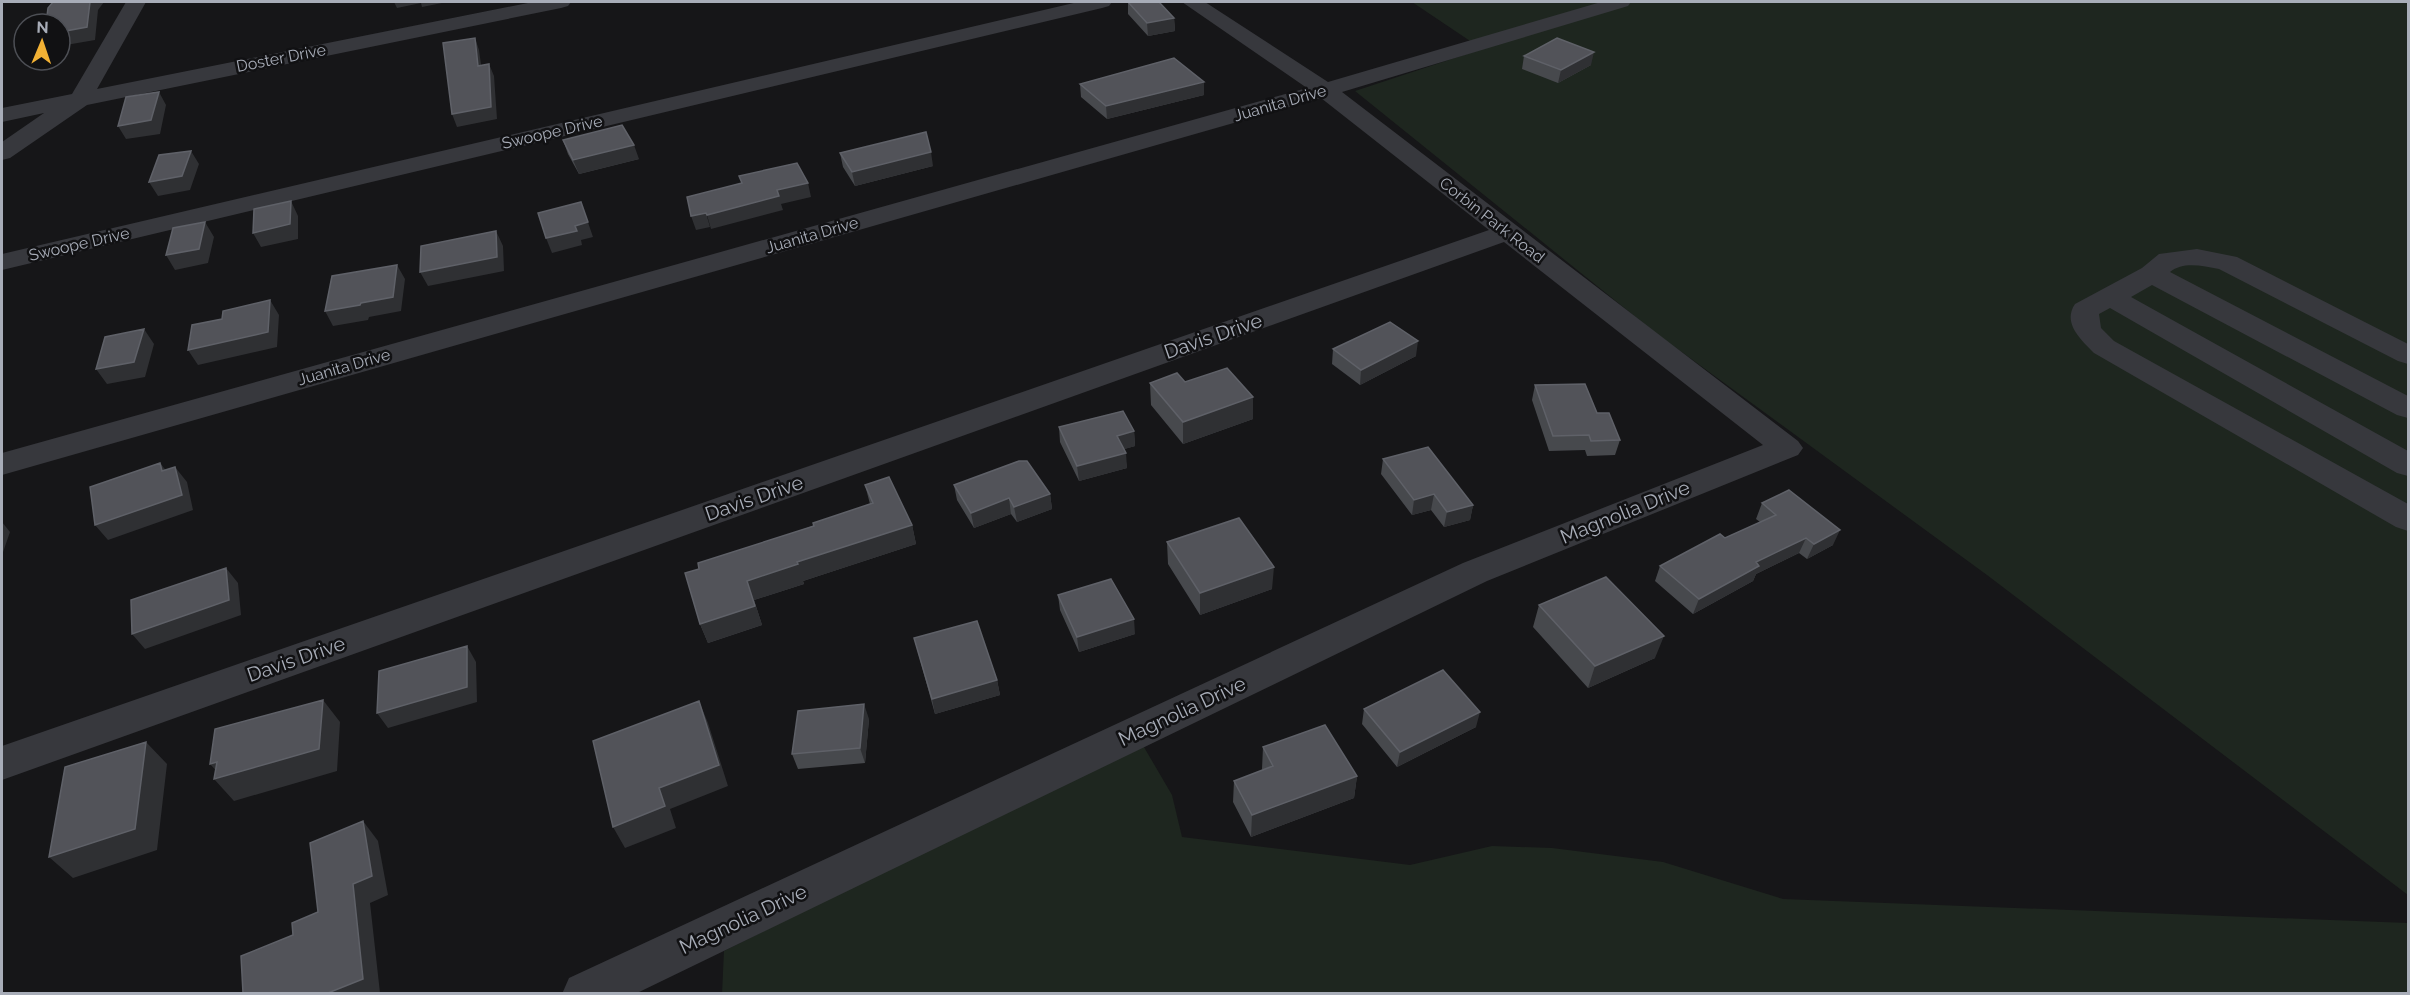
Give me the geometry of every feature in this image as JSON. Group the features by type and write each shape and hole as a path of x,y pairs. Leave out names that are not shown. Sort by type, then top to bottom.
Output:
{"street":[{"path":"2,153 80,99 136,2"},
{"name":"Doster Drive","path":"2,115 561,2"},
{"name":"Swoope Drive","path":"2,262 1102,2"},
{"name":"Corbin Park Road","path":"1192,2 1325,90 1787,448"},
{"name":"Juanita Drive","path":"2,464 1325,90 1621,2"},
{"name":"Davis Drive","path":"2,763 1507,232"},
{"path":"2409,355 2227,263 2197,258 2168,260 2152,274 2085,310 2087,330 2104,347 2409,519"},
{"path":"2152,274 2409,408"},
{"path":"2111,297 2409,465"},
{"name":"Magnolia Drive","path":"585,993 1475,572 1787,448"}],"shaded area":[{"path":"1412,2 2408,2 2408,895 1987,575 1653,331 1355,91 1482,49"},
{"path":"1141,742 1172,795 1182,837 1410,865 1492,846 1552,848 1663,862 1783,899 2408,923 2408,993 722,994 724,951"}],"building":[{"path":"53,2 90,2 87,27 72,30 72,12 48,12"},
{"path":"1128,2 1159,2 1174,18 1147,23"},
{"path":"475,38 478,66 489,64 491,107 452,114 443,43"},
{"path":"1557,38 1594,52 1561,70 1524,56"},
{"path":"1174,58 1204,82 1106,106 1080,84"},
{"path":"159,92 151,120 118,126 126,97"},
{"path":"622,125 634,145 573,160 563,140"},
{"path":"926,132 931,152 852,172 840,153"},
{"path":"191,151 182,176 149,182 159,155"},
{"path":"797,163 808,183 777,190 779,196 707,215 706,213 691,216 687,197 742,183 739,176"},
{"path":"291,201 290,224 253,233 254,209"},
{"path":"581,202 588,222 575,226 577,231 546,238 538,213"},
{"path":"205,222 199,249 166,255 173,228"},
{"path":"496,231 497,257 420,272 421,246"},
{"path":"397,265 393,297 325,311 332,276"},
{"path":"270,300 268,332 188,350 192,325 222,319 223,311"},
{"path":"1390,322 1418,341 1361,370 1333,349"},
{"path":"144,329 134,362 96,369 105,337"},
{"path":"1227,368 1253,397 1183,422 1150,383 1177,373 1185,382"},
{"path":"1585,384 1597,413 1609,413 1620,440 1591,441 1589,435 1553,436 1535,385"},
{"path":"1123,411 1134,431 1117,436 1126,453 1077,466 1059,427"},
{"path":"1428,447 1473,505 1447,512 1434,494 1414,500 1383,459"},
{"path":"1019,461 1027,461 1050,494 1014,507 1009,498 971,513 954,485"},
{"path":"160,463 162,471 175,467 182,495 95,525 90,487"},
{"path":"889,477 912,525 797,562 798,564 747,581 755,606 700,624 685,573 699,569 698,563 814,526 813,523 873,503 865,485"},
{"path":"1789,490 1840,530 1814,544 1806,538 1756,562 1759,566 1699,599 1660,566 1720,534 1725,538 1776,515 1762,503"},
{"path":"1239,518 1274,567 1200,593 1167,542"},
{"path":"226,568 229,600 132,634 131,600"},
{"path":"1606,577 1664,636 1595,666 1539,605"},
{"path":"1111,579 1134,619 1077,637 1058,595"},
{"path":"977,621 997,680 932,699 914,638"},
{"path":"467,646 467,687 377,713 379,671"},
{"path":"1443,670 1480,712 1400,752 1364,709"},
{"path":"323,700 319,749 214,779 217,762 210,764 215,729"},
{"path":"699,701 719,765 659,788 665,806 613,827 593,741"},
{"path":"864,704 860,748 792,754 798,711"},
{"path":"1325,725 1357,776 1252,815 1234,781 1273,766 1263,747"},
{"path":"146,742 135,829 49,857 65,767"},
{"path":"363,821 372,876 353,884 363,979 328,993 243,993 241,956 293,935 292,923 318,912 310,843"}]}
